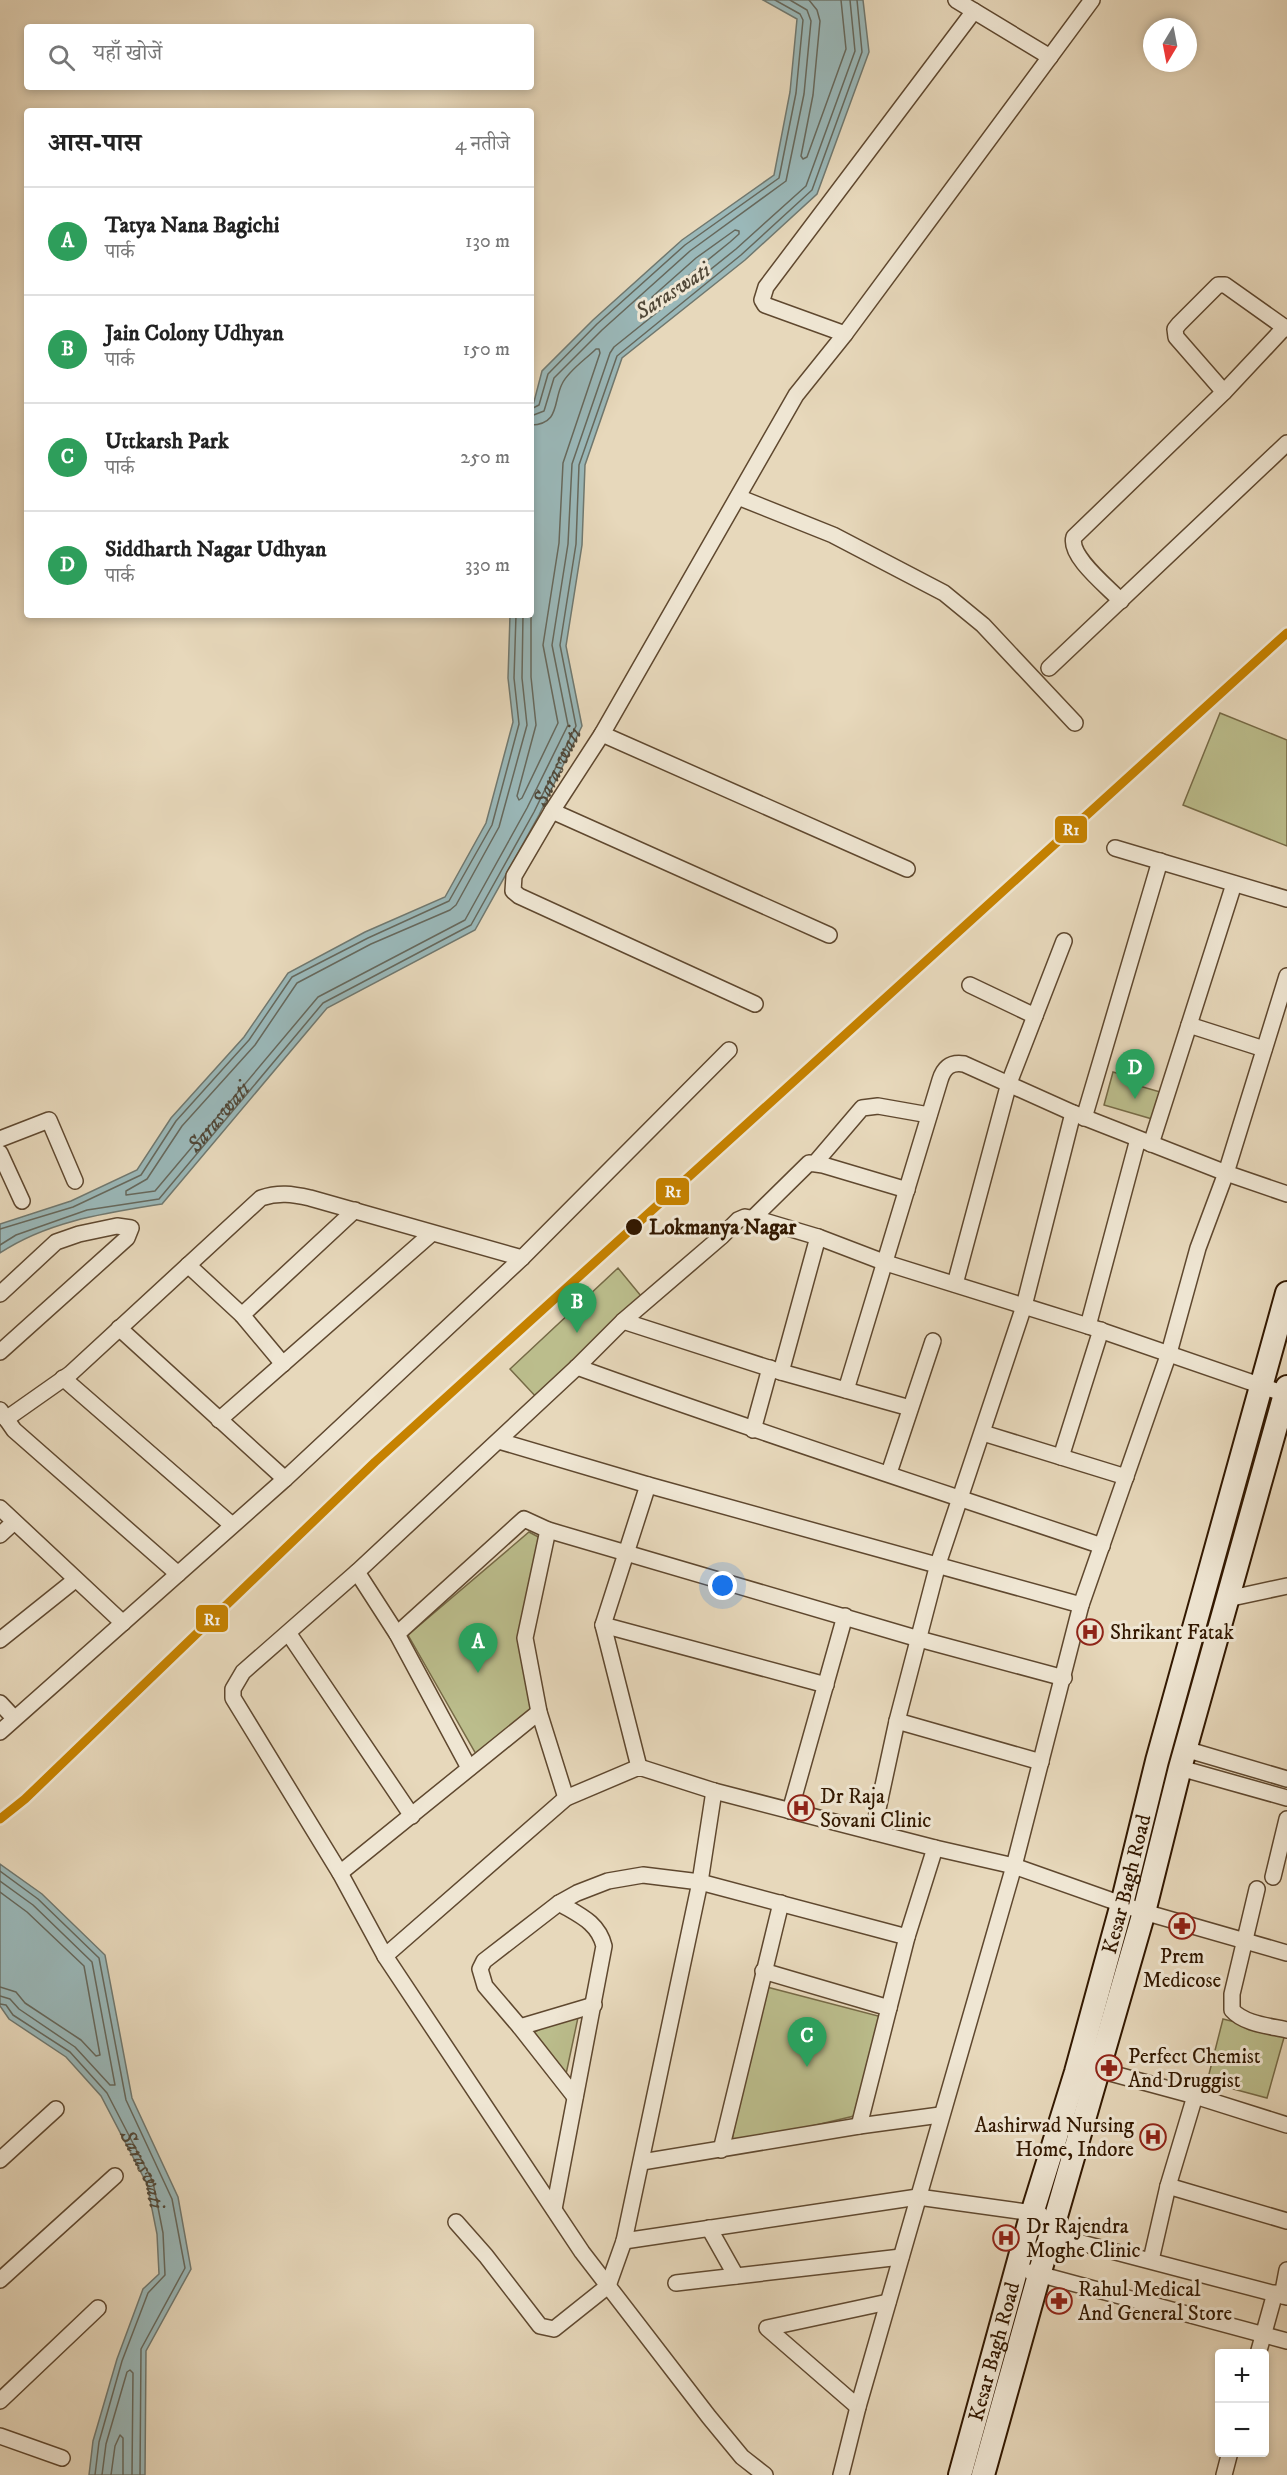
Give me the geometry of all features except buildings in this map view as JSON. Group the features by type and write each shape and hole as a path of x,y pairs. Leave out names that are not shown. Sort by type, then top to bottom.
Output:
{"main road":[{"name":"Kesar Bagh Road","path":"983,2475 1028,2271 1032,2212 1076,2072 1122,1904 1157,1761 1287,1293"},
{"name":"Kesar Bagh Road","path":"960,2475 1028,2271 1053,2227 1144,1912 1182,1759 1286,1390"}],"street":[{"path":"956,0 1050,57"},
{"path":"755,1004 513,891 514,876 552,810 602,734 796,395 845,334 1092,0"},
{"path":"845,334 774,310 765,305 762,300 763,294 974,11"},
{"path":"1121,601 1076,555 1072,543 1074,537 1224,392 1286,328 1225,285 1218,285 1175,329 1176,337 1224,392"},
{"path":"1049,668 1287,444"},
{"path":"738,497 806,522 944,593 983,625 1075,723"},
{"path":"602,734 907,869"},
{"path":"552,810 829,935"},
{"path":"1115,848 1287,899"},
{"path":"873,1832 897,1721 938,1564 1024,1306 1079,1115 1160,861"},
{"path":"1061,1456 1145,1142 1189,1025 1234,884"},
{"path":"956,1284 1009,1083 1064,941"},
{"path":"841,2475 940,2115 1014,1866 1081,1605 1169,1353 1198,1248 1226,1173 1287,976"},
{"path":"970,985 1035,1016"},
{"path":"1189,1025 1264,1049"},
{"path":"0,1732 285,1479 522,1258 729,1050"},
{"path":"846,1390 942,1073 954,1062 964,1064 1145,1142 1287,1194"},
{"path":"753,1218 805,1166 815,1163 862,1108 878,1106 929,1115"},
{"path":"0,1139 49,1120 75,1181"},
{"path":"0,1153 22,1202"},
{"path":"815,1163 907,1190"},
{"path":"178,1574 14,1430 3,1415 63,1378 261,1198 292,1194 522,1258"},
{"path":"242,1316 355,1210"},
{"path":"765,2475 742,2457 608,2286 554,2209 385,1956 340,1872 233,1698 233,1689 243,1672 289,1634 499,1441 623,1321 722,1236 731,1225 745,1217 818,1237 885,1263 1286,1390"},
{"path":"0,1294 56,1242 98,1230 125,1225 130,1228 127,1238 0,1352"},
{"path":"219,1420 431,1234"},
{"path":"753,1430 776,1370 818,1237"},
{"path":"188,1265 242,1316 283,1364"},
{"path":"623,1321 776,1370 910,1408"},
{"path":"118,1328 285,1479"},
{"path":"889,1473 933,1341"},
{"path":"577,1368 753,1430 889,1473 1102,1546"},
{"path":"63,1378 232,1525"},
{"path":"983,1433 1126,1477"},
{"path":"499,1441 648,1485 1081,1605"},
{"path":"639,1767 603,1625 648,1485"},
{"path":"0,1508 13,1523 123,1623"},
{"path":"397,1634 524,1519 548,1530 626,1553 919,1639 1064,1678"},
{"path":"0,1534 13,1523"},
{"path":"548,1530 525,1638 539,1712 566,1798"},
{"path":"357,1572 397,1634 469,1768"},
{"path":"0,1640 75,1580"},
{"path":"1230,1589 1260,1591 1287,1586"},
{"path":"790,1811 845,1616"},
{"path":"603,1625 826,1685"},
{"path":"289,1634 412,1816"},
{"path":"0,1703 14,1718"},
{"path":"340,1872 539,1712"},
{"path":"897,1721 1041,1762"},
{"path":"1182,1759 1287,1779"},
{"path":"1182,1759 1287,1798"},
{"path":"385,1956 566,1798 639,1767 714,1791 934,1848 1014,1866 1144,1912 1287,1953"},
{"path":"456,2222 486,2256 540,2326 554,2329 608,2286 624,2241 642,2162 700,1882 714,1791"},
{"path":"1273,1877 1287,1819"},
{"path":"859,2126 908,1937 934,1848"},
{"path":"575,2097 485,1986 480,1969 484,1961 577,1893 608,1881 643,1875 700,1882 908,1937"},
{"path":"1257,1889 1232,1994 1232,2010 1245,2019 1287,2030"},
{"path":"554,2209 604,1946 602,1936 590,1920 559,1904"},
{"path":"721,2150 781,1904"},
{"path":"764,1971 889,2008"},
{"path":"520,2027 594,2005"},
{"path":"1098,2070 1196,2096 1287,2125"},
{"path":"1151,2260 1168,2186 1196,2096"},
{"path":"2,2153 56,2109"},
{"path":"642,2162 940,2115"},
{"path":"0,2280 115,2176"},
{"path":"1168,2186 1287,2221"},
{"path":"624,2241 918,2197 1032,2212 1053,2227 1151,2260 1281,2295"},
{"path":"709,2228 736,2276"},
{"path":"676,2283 901,2257"},
{"path":"1260,2349 1281,2295 1287,2270"},
{"path":"1028,2271 1287,2341"},
{"path":"858,2407 767,2328 888,2302"},
{"path":"0,2401 98,2308"},
{"path":"0,2436 62,2458"},
{"path":"1224,2475 1229,2457"}],"green space":[{"path":"1220,713 1287,740 1287,846 1183,805"},
{"path":"1113,1072 1137,1079 1136,1085 1167,1094 1159,1121 1104,1105"},
{"path":"618,1268 641,1296 538,1399 510,1369"},
{"path":"529,1532 544,1540 519,1638 533,1707 476,1754 408,1635"},
{"path":"763,1986 882,2017 854,2116 731,2145"},
{"path":"580,2008 565,2079 531,2034"},
{"path":"1223,2019 1285,2034 1267,2098 1207,2082"}],"water":[{"name":"Saraswati","path":"763,0 863,0 869,52 817,194 745,260 622,358 585,465 582,545 566,646 582,726 539,815 475,930 327,1008 162,1204 99,1215 58,1226 18,1242 0,1253 0,1224 71,1201 137,1170 171,1118 244,1037 288,973 365,932 445,897 486,823 513,722 508,678 510,618 534,618 534,402 542,371 593,320 682,240 774,175 790,92 797,19"},
{"name":"Saraswati","path":"0,1864 42,1894 105,1955 132,2098 178,2197 191,2269 146,2351 145,2475 89,2475 93,2441 117,2359 143,2289 159,2274 157,2234 147,2184 101,2096 66,2057 9,2019 0,2006"}],"transit line":[{"name":"R1","path":"0,1819 25,1799 375,1462 1287,633"}],"place":[{"name":"Siddharth Nagar Udhyan","path":"1135,1099"},
{"name":"Lokmanya Nagar","path":"634,1227"},
{"name":"Jain Colony Udhyan","path":"577,1333"},
{"name":"Shrikant Fatak","path":"1090,1632"},
{"name":"Tatya Nana Bagichi","path":"478,1673"},
{"name":"Dr Raja Sovani Clinic","path":"801,1808"},
{"name":"Prem Medicose","path":"1182,1926"},
{"name":"Uttkarsh Park","path":"807,2067"},
{"name":"Perfect Chemist And Druggist","path":"1109,2068"},
{"name":"Aashirwad Nursing Home, Indore","path":"1153,2137"},
{"name":"Dr Rajendra Moghe Clinic","path":"1006,2238"},
{"name":"Rahul Medical And General Store","path":"1059,2301"}]}
